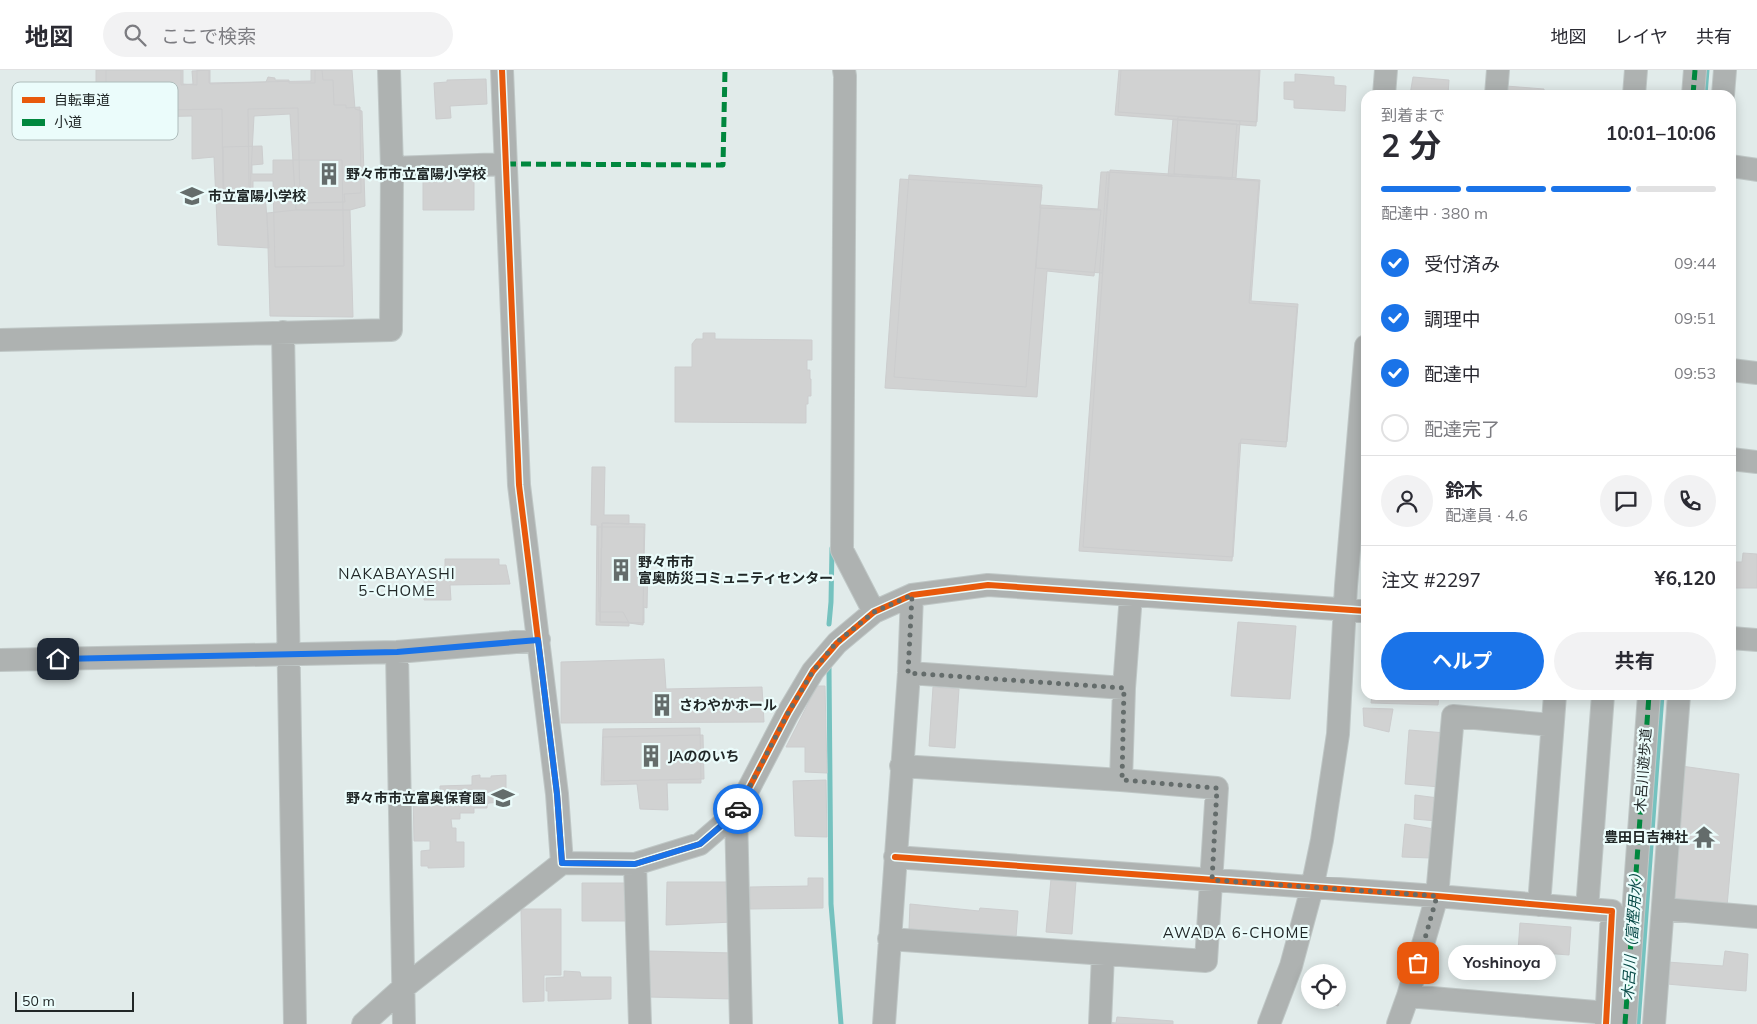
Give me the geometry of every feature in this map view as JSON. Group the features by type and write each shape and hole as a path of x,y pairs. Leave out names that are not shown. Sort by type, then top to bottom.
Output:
{"street":[{"path":"0,340 391,330 392,168 389,70"},
{"path":"502,70 519,486 557,794 562,863"},
{"path":"844,70 846,76 842,550 874,612"},
{"path":"1384,90 1386,70"},
{"path":"1496,90 1498,70"},
{"path":"1634,90 1636,70"},
{"path":"1693,90 1695,70"},
{"path":"1723,90 1725,70"},
{"path":"392,168 506,164"},
{"path":"1736,167 1757,170"},
{"path":"283,332 295,1024"},
{"path":"1736,371 1757,373"},
{"path":"1736,460 1757,462"},
{"path":"1269,1024 1292,966 1322,840 1356,610 1361,478"},
{"path":"363,1024 403,988 562,863 635,864 700,844 736,813 788,713 813,671 836,643 874,612 912,595 988,585 1356,610"},
{"path":"884,1024 912,595"},
{"path":"1122,780 1124,688 1131,595"},
{"path":"1736,638 1757,640"},
{"path":"0,660 397,652 538,640"},
{"path":"397,652 404,1024"},
{"path":"908,673 1124,688"},
{"path":"1539,905 1554,700"},
{"path":"1587,909 1603,700"},
{"name":"木呂川遊歩道","path":"1613,1020 1648,700"},
{"path":"1654,1024 1679,700"},
{"path":"1398,1024 1437,896 1453,716 1552,725"},
{"path":"889,939 1206,961 1212,880 1217,788 901,766"},
{"path":"736,813 741,1024"},
{"path":"895,857 1437,896 1612,911 1613,1020 1408,996"},
{"path":"635,864 640,1024"},
{"path":"1663,909 1757,917"},
{"path":"1100,1024 1104,954"}],"building":[{"name":"野々市市立富陽小学校","path":"96,70 181,70 181,85 193,84 192,71 209,70 209,83 311,81 311,70 352,70 355,109 362,111 365,206 350,210 296,210 290,114 254,116 250,190 265,192 269,248 218,245 214,157 192,159 192,116 178,116 178,82 96,82"},
{"path":"106,70 183,70 183,84 197,85 197,70 210,70 210,84 266,82 268,77 275,78 275,80 289,80 289,83 315,83 315,70 322,70 323,80 333,80 334,105 346,105 346,108 360,107 361,193 344,194 345,202 300,203 298,108 248,109 249,187 251,189 223,190 222,109 178,110 178,82 106,82"},
{"path":"1119,70 1259,70 1256,126 1115,115"},
{"path":"1121,70 1260,70 1257,122 1118,112"},
{"path":"1295,74 1334,77 1334,85 1346,86 1345,111 1294,108 1294,100 1284,99 1284,82 1295,82"},
{"path":"1413,77 1449,80 1448,90 1411,90"},
{"path":"486,79 487,104 450,106 451,118 436,119 434,83 447,82 447,80"},
{"path":"1506,86 1544,89 1544,90 1506,90"},
{"path":"1178,117 1240,121 1236,178 1174,174"},
{"path":"1173,119 1237,124 1232,179 1168,176"},
{"path":"262,146 263,164 252,165 252,174 273,174 273,160 342,160 344,266 275,267 273,181 253,181 253,198 224,199 223,147"},
{"path":"1110,170 1260,180 1251,301 1298,304 1287,442 1241,439 1233,557 1083,547"},
{"path":"1101,172 1109,172 1102,273 1036,268 1041,205 1098,209"},
{"path":"1107,172 1259,181 1249,303 1297,307 1286,447 1239,443 1232,561 1079,551"},
{"path":"909,175 1042,185 1026,387 894,377"},
{"path":"423,178 474,178 474,210 423,210"},
{"path":"900,179 1042,187 1040,208 1101,210 1094,276 1047,271 1037,397 885,388"},
{"path":"296,210 350,210 353,317 270,316 267,213"},
{"path":"703,333 715,333 715,339 812,340 812,360 807,360 807,370 810,370 811,379 811,396 808,396 808,404 806,404 806,423 675,422 675,367 692,367 692,344 696,339 703,339"},
{"path":"592,467 605,467 604,515 629,515 629,524 602,523 600,622 629,622 629,626 596,625 597,525 591,525"},
{"name":"野々市市 富奥防災コミュニティセンター","path":"602,523 645,524 644,559 648,559 647,608 644,607 644,623 600,622"},
{"name":"野々市市 富奥防災コミュニティセンター","path":"598,527 644,527 643,625 629,623 623,612 599,612"},
{"path":"1743,553 1757,554 1757,588 1736,588 1736,562 1742,562"},
{"path":"445,559 499,559 499,565 506,565 510,584 450,585 451,600 424,600 424,580 445,580"},
{"path":"1238,622 1296,626 1290,699 1231,696"},
{"name":"さわやかホール","path":"664,659 666,689 762,687 764,722 561,723 561,662"},
{"path":"817,686 825,686 827,773 805,772 805,747 786,747"},
{"path":"933,687 959,689 955,748 929,746"},
{"path":"1371,700 1438,700 1438,705 1371,703"},
{"path":"1363,708 1393,709 1389,732 1364,726"},
{"name":"JAののいち","path":"700,728 701,783 667,783 668,810 640,809 637,784 601,785 603,729"},
{"path":"1409,730 1446,733 1440,787 1405,784"},
{"name":"JAののいち","path":"703,735 704,779 604,781 603,737"},
{"name":"豊田日吉神社","path":"1681,766 1739,774 1727,906 1668,900"},
{"path":"480,775 480,778 491,778 491,776 506,775 506,798 502,798 502,802 487,804 487,808 474,808 474,813 460,813 460,819 451,819 452,828 456,828 456,842 464,842 464,867 428,868 428,866 421,866 421,851 430,850 430,841 414,841 413,791 440,792 440,786 472,785 472,776"},
{"path":"826,780 827,837 795,836 793,781"},
{"path":"1415,795 1438,798 1437,821 1414,819"},
{"path":"1405,824 1434,829 1431,858 1402,857"},
{"path":"808,878 823,878 823,908 750,909 750,887 808,886"},
{"path":"1051,879 1076,881 1072,934 1046,932"},
{"path":"667,882 732,882 733,922 666,925"},
{"path":"582,883 633,883 633,921 582,921"},
{"path":"910,904 979,911 980,908 1018,911 1016,937 909,929"},
{"path":"521,909 561,909 561,975 544,975 544,1001 523,1002"},
{"path":"1520,923 1571,927 1569,955 1518,951"},
{"path":"648,951 734,953 735,999 648,997"},
{"path":"1725,951 1748,954 1746,991 1667,984 1667,962 1723,966"},
{"path":"564,971 580,972 581,977 611,977 611,999 548,1001 546,978 564,977"},
{"path":"1117,1017 1173,1021 1173,1024 1107,1024 1107,1022 1116,1023"}],"waterway":[{"name":"木呂川（富樫用水）","path":"1705,90 1707,70"},
{"path":"829,624 832,548"},
{"path":"829,668 831,904 841,1024"},
{"name":"木呂川（富樫用水）","path":"1638,1024 1662,700"}],"marked path":[{"path":"506,164 723,165 725,70"},
{"path":"1693,90 1695,70"},
{"path":"1625,1024 1649,700"}],"cycle path":[{"path":"502,70 519,485 557,794 562,863 635,864 700,844 736,813 788,713 813,671 837,643 874,612 912,595 988,585 1361,611"},
{"path":"895,857 1437,896 1612,911 1606,1024"}],"way so far":[{"path":"738,809 788,713 813,671 836,643 874,612 912,595 908,673 1124,688 1122,780 1217,788 1212,880 1437,896 1418,963"}],"place":[{"name":"野々市市立富陽小学校","path":"329,174"},
{"name":"市立富陽小学校","path":"192,196"},
{"name":"野々市市 富奥防災コミュニティセンター","path":"621,570"},
{"name":"さわやかホール","path":"662,705"},
{"name":"JAののいち","path":"651,756"},
{"name":"野々市市立富奥保育園","path":"503,798"},
{"name":"豊田日吉神社","path":"1704,837"},
{"name":"Yoshinoya","path":"1418,963"}],"district":[{"name":"NAKABAYASHI 5-CHOME","path":"397,582"},
{"name":"AWADA 6-CHOME","path":"1236,932"}],"route":[{"path":"58,659 397,652 538,640 557,794 562,863 635,864 700,844 736,813 738,809"}]}
